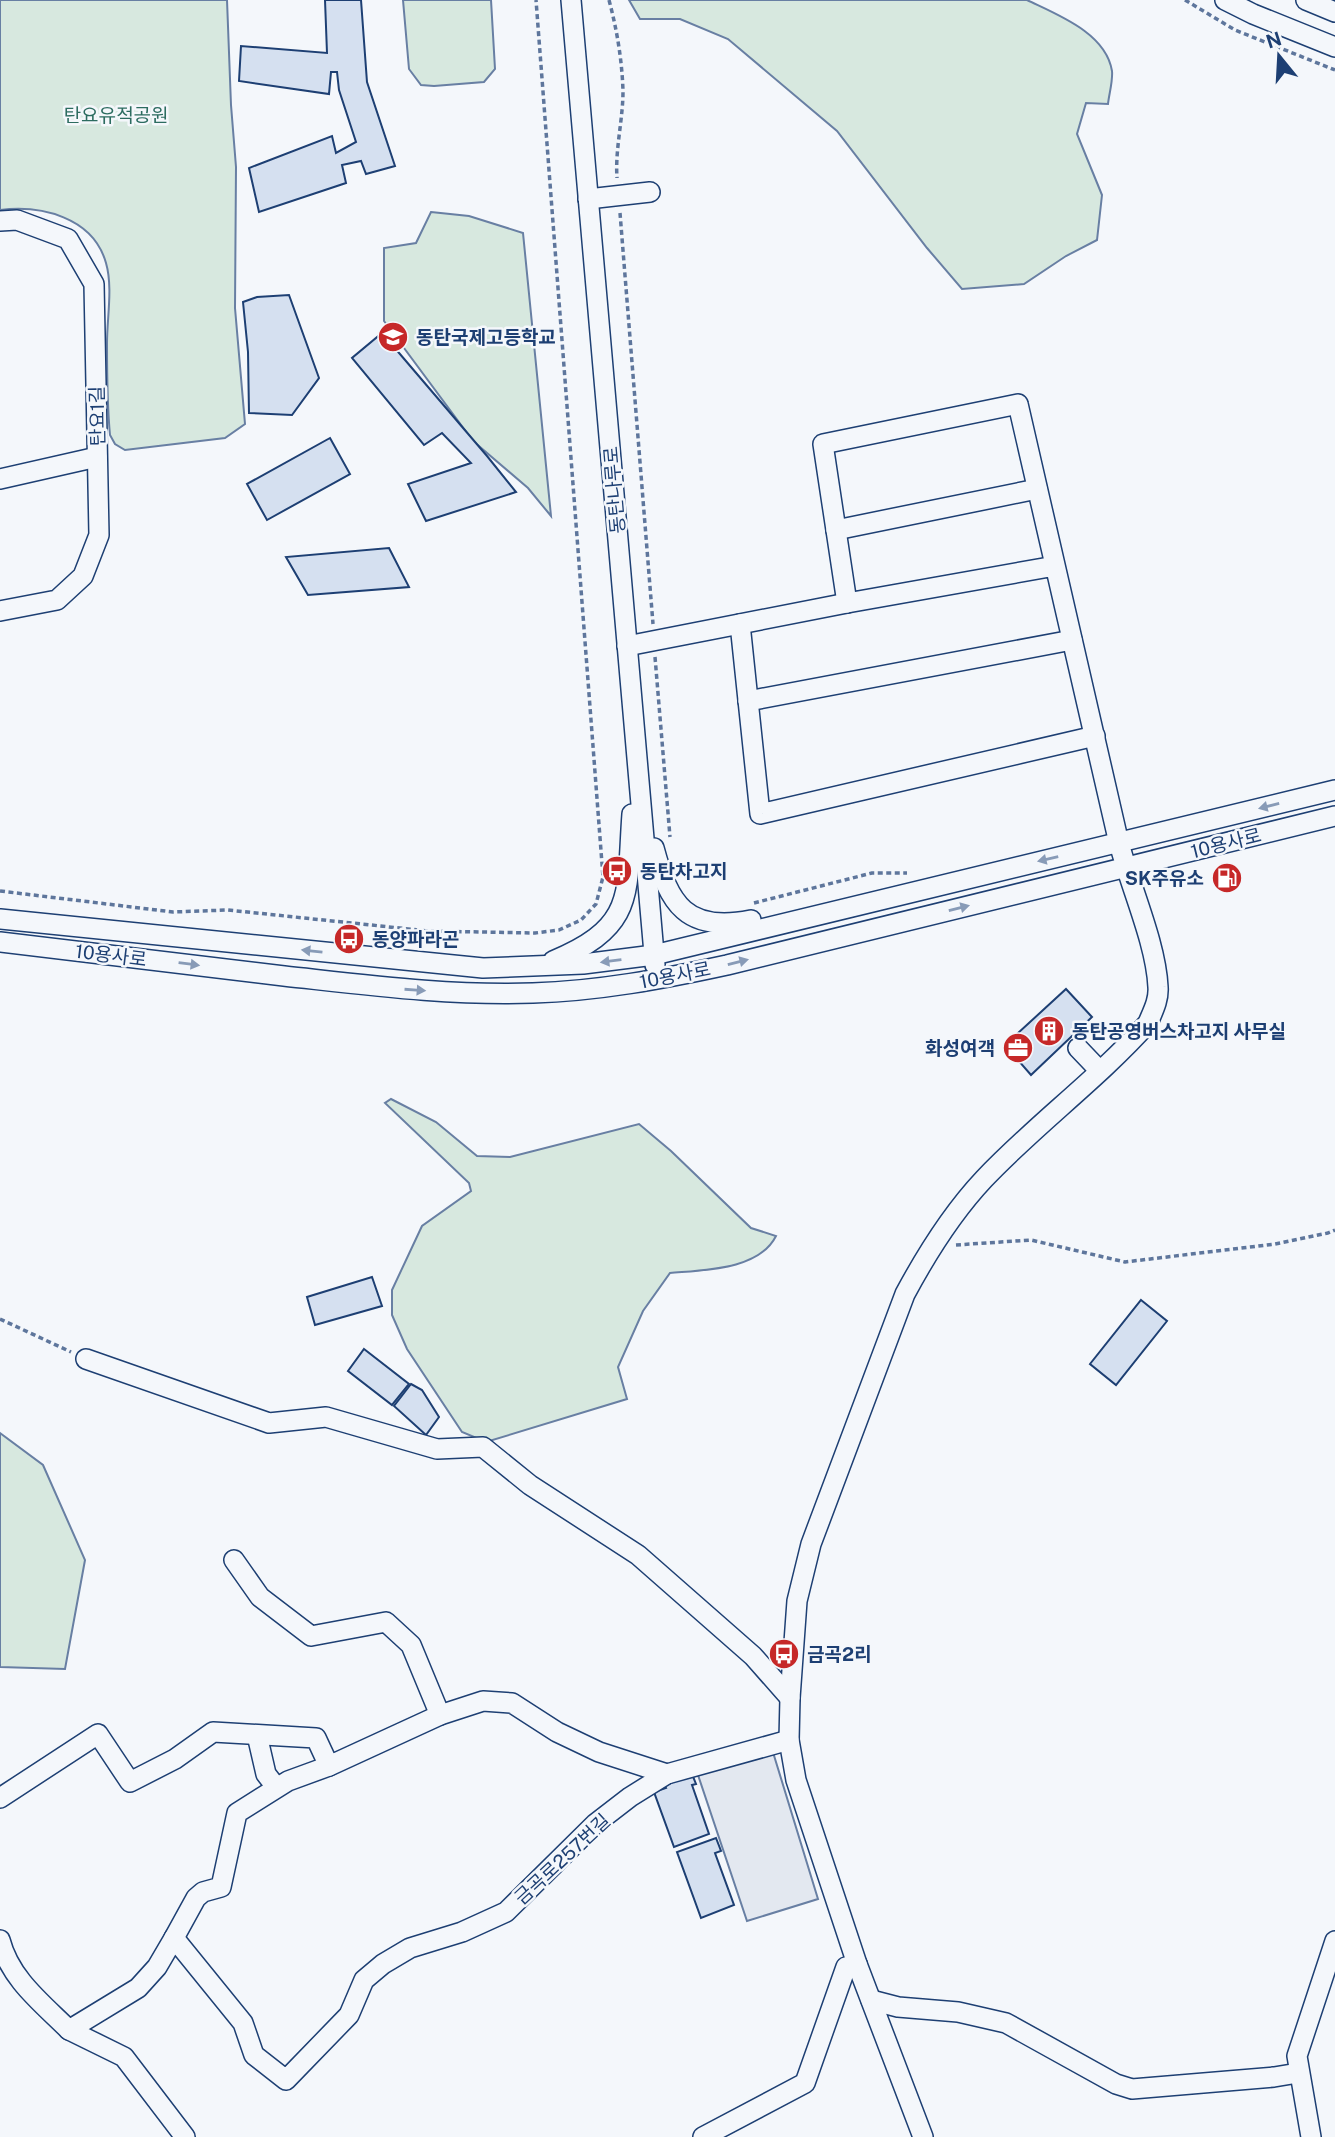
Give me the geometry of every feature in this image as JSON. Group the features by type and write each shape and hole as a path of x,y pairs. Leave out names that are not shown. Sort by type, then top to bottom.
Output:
{"street":[{"name":"동탄나루로","path":"571,0 656,980"},
{"path":"1225,0 1335,47"},
{"path":"1306,0 1335,12"},
{"path":"588,199 650,192"},
{"name":"탄요1길","path":"0,221 17,220 68,239 94,284 99,534 83,576 57,600 0,611"},
{"path":"847,603 823,444 1018,404 1119,842 1155,968 1157,999 1148,1023 984,1179 959,1208 933,1246 905,1294 811,1544 797,1601 789,1740 796,1780 857,1964 923,2137"},
{"path":"0,480 97,457"},
{"path":"836,530 1037,489"},
{"path":"627,646 1055,566"},
{"path":"740,624 760,814 1095,736"},
{"path":"748,701 1072,640"},
{"path":"637,764 641,793 662,880 671,897 682,909 696,918 717,924 747,921 849,896 900,895"},
{"path":"527,968 554,960 594,941 607,930 621,908 626,890 637,764"},
{"name":"10용사로","path":"0,919 471,967 527,968 616,961 654,955 1335,790"},
{"name":"10용사로","path":"0,942 386,988 453,993 534,993 656,980 1335,816"},
{"path":"1078,1048 1099,1070"},
{"path":"86,1359 269,1423 326,1417 437,1449 483,1447 530,1485 638,1555 753,1656 790,1698"},
{"path":"234,1560 260,1597 311,1636 386,1622 411,1645 440,1715"},
{"path":"69,2030 138,1988 157,1967 196,1898 203,1892 221,1887 237,1813 276,1787 440,1715 482,1701 512,1703 557,1732 599,1752 667,1774"},
{"path":"0,1798 98,1734 130,1782 176,1759 213,1732 316,1738 329,1766"},
{"path":"257,1735 266,1774 276,1787"},
{"name":"금곡로257번길","path":"174,1938 243,2023 254,2055 286,2080 349,2015 364,1980 383,1964 410,1948 462,1932 506,1912 594,1824 667,1774 789,1740"},
{"path":"0,1940 4,1954 22,1984 69,2030 124,2057 185,2137"},
{"path":"1311,2137 1297,2056 1335,1941"},
{"path":"703,2137 805,2083 846,1966 857,1964"},
{"path":"871,2000 898,2007 958,2012 1006,2024 1105,2078 1132,2089 1298,2073"}],"path":[{"path":"0,891 173,912 228,910 428,931 486,934 559,930 581,920 596,904 603,877 536,0"},
{"path":"1185,0 1235,30 1335,70"},
{"path":"933,1246 1031,1240 1125,1262 1275,1244 1335,1230"},
{"path":"0,1319 86,1359"}],"green space":[{"name":"탄요유적공원","path":"0,0 227,0 236,167 235,308 245,424 225,438 125,450 115,444 110,435 107,366 109,282 106,263 99,247 90,235 64,217 32,210 0,210"},
{"path":"403,0 491,0 495,69 484,82 421,85 409,69"},
{"path":"629,0 1027,0 1053,12 1079,27 1101,46 1112,71 1108,104 1086,103 1077,134 1102,195 1097,240 1066,256 1024,284 962,289 837,131 728,39 680,19 640,19"},
{"path":"431,212 469,216 523,233 551,516 528,488 473,441 384,321 384,248 416,243"},
{"path":"391,1099 436,1122 477,1156 510,1157 639,1124 751,1228 776,1236 757,1256 744,1262 714,1269 670,1273 643,1311 618,1367 627,1399 486,1442 462,1432 407,1349 392,1315 392,1290 422,1226 471,1191 469,1183 385,1103"},
{"path":"0,1433 43,1465 85,1560 65,1669 0,1667"}],"shaded area":[{"path":"772,1749 818,1899 747,1921 698,1775"}],"building":[{"path":"325,0 361,0 367,82 395,166 366,174 361,161 342,165 346,183 259,212 249,168 332,136 336,153 356,142 339,90 337,72 331,72 329,94 239,81 241,46 327,53"},
{"path":"289,295 319,378 292,415 249,413 248,352 243,302 257,297"},
{"path":"382,333 516,492 426,521 408,484 471,463 442,433 424,445 352,358"},
{"path":"330,438 350,474 267,520 247,484"},
{"path":"389,548 409,587 308,595 286,557"},
{"name":"동탄공영버스차고지 사무실","path":"1066,989 1092,1017 1031,1075 1005,1045"},
{"path":"372,1277 382,1306 315,1325 307,1297"},
{"path":"1141,1300 1167,1321 1116,1385 1090,1364"},
{"path":"364,1349 409,1384 392,1405 348,1371"},
{"path":"411,1384 422,1390 439,1417 426,1435 394,1406"},
{"path":"692,1774 696,1784 692,1785 709,1834 674,1847 654,1792 666,1788 664,1784"},
{"path":"716,1838 721,1851 715,1853 734,1905 701,1918 677,1852"}],"place":[{"name":"동탄국제고등학교","path":"393,337"},
{"name":"동탄차고지","path":"617,871"},
{"name":"SK주유소","path":"1227,878"},
{"name":"동양파라곤","path":"349,939"},
{"name":"동탄공영버스차고지 사무실","path":"1049,1031"},
{"name":"화성여객","path":"1018,1048"},
{"name":"금곡2리","path":"784,1654"}]}
